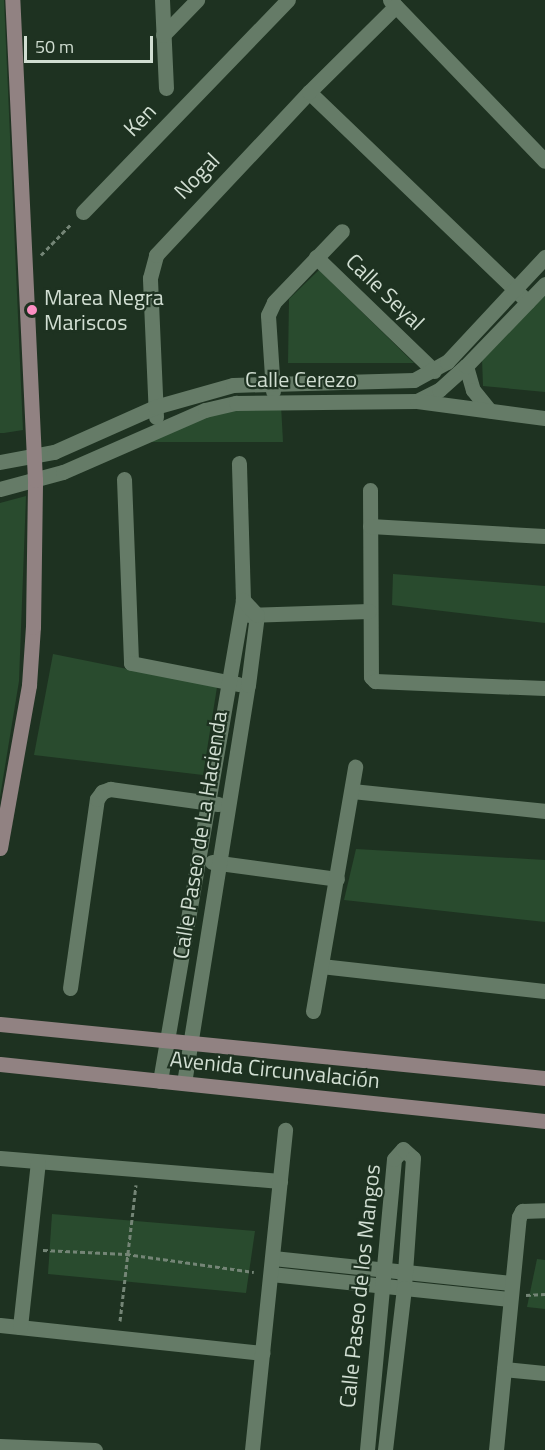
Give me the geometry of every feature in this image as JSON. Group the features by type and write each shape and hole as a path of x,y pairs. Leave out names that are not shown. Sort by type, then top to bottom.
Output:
{"street":[{"path":"0,848 29,685 35,480 12,0"},
{"path":"162,0 166,88"},
{"path":"164,35 197,0"},
{"name":"Ken","path":"83,212 288,0"},
{"path":"393,3 545,161"},
{"name":"Nogal","path":"157,429 150,278 156,255 393,3"},
{"path":"309,92 528,302"},
{"path":"316,257 342,231"},
{"name":"Calle Seyal","path":"274,400 268,315 274,302 316,257 434,372"},
{"path":"434,372 545,257"},
{"path":"417,401 439,390 466,366 545,284"},
{"path":"466,366 473,390 489,410"},
{"name":"Calle Cerezo","path":"0,462 83,441 155,407 233,385 271,382 414,380 434,372"},
{"name":"Calle Cerezo","path":"0,489 89,462 157,429 205,410 274,400 417,401 545,417"},
{"name":"Calle Paseo de La Hacienda","path":"160,1081 200,861 241,607 239,463"},
{"path":"124,479 131,663 248,685"},
{"path":"370,489 368,672 375,681 545,688"},
{"path":"370,526 545,536"},
{"path":"241,607 256,615 369,611"},
{"name":"Calle Paseo de La Hacienda","path":"184,1083 192,1045 196,992 248,685 256,615"},
{"path":"313,1011 355,767"},
{"path":"70,988 97,799 110,789 227,805"},
{"path":"352,792 545,811"},
{"path":"200,861 337,879"},
{"path":"321,966 545,991"},
{"path":"177,990 196,992"},
{"name":"Avenida Circunvalación","path":"0,1024 192,1045 545,1078"},
{"name":"Avenida Circunvalación","path":"0,1064 545,1121"},
{"path":"252,1450 285,1130"},
{"name":"Calle Paseo de los Mangos","path":"367,1450 394,1159 403,1149 413,1158 404,1288 386,1450"},
{"path":"0,1158 280,1180"},
{"path":"20,1327 38,1162"},
{"path":"496,1450 519,1217 522,1210 545,1210"},
{"path":"273,1258 512,1283"},
{"path":"271,1274 510,1299"},
{"path":"0,1325 263,1353"},
{"path":"504,1369 545,1373"},
{"path":"0,1446 95,1450"}],"path":[{"path":"25,272 83,212"},
{"path":"118,1337 126,1254 138,1168"},
{"path":"27,1249 126,1254 271,1274"}],"green space":[{"path":"0,0 4,0 23,430 4,433 0,433"},
{"path":"319,270 414,363 288,363 289,299"},
{"path":"545,294 545,392 483,386 482,358"},
{"path":"231,405 281,405 283,442 146,442"},
{"path":"26,496 19,681 0,797 0,503"},
{"path":"393,574 545,586 545,623 392,605"},
{"path":"53,654 217,687 203,775 34,755"},
{"path":"356,849 545,860 545,922 344,900"},
{"path":"52,1214 255,1231 246,1293 48,1274"},
{"path":"537,1259 545,1260 545,1309 527,1307"}],"place":[{"name":"Marea Negra Mariscos","path":"32,310"}]}
